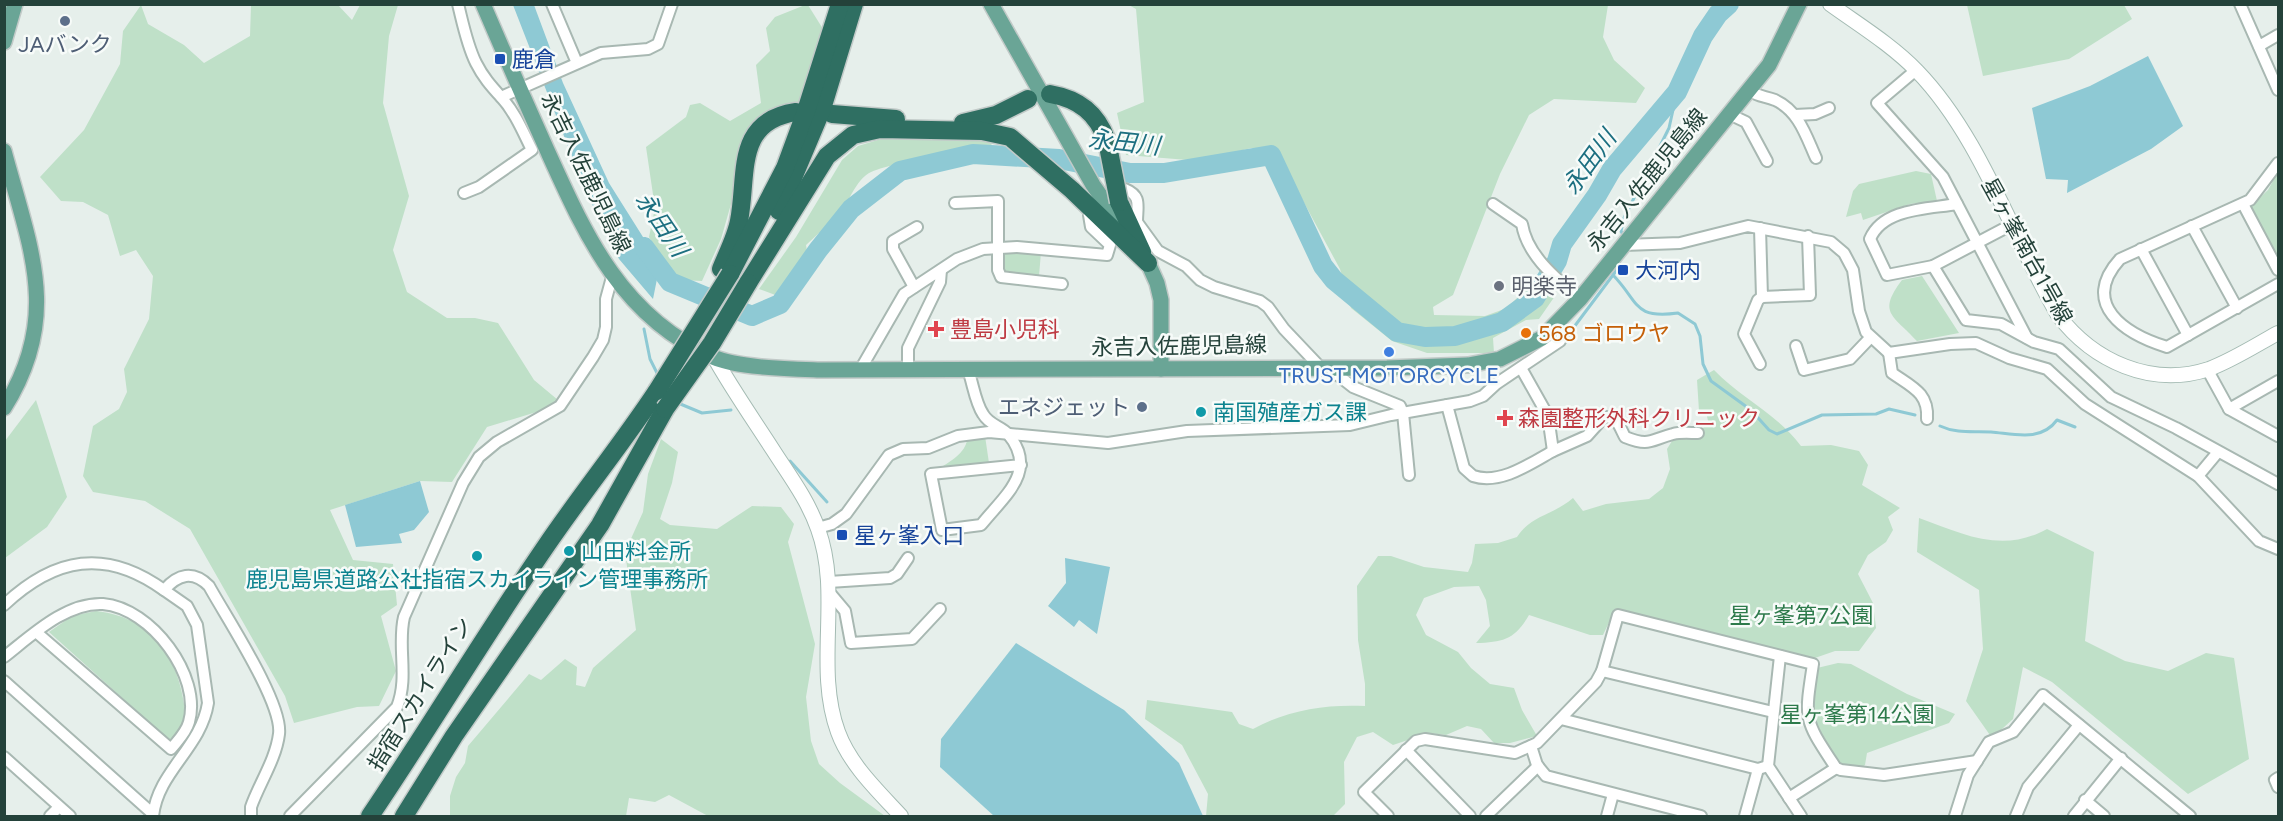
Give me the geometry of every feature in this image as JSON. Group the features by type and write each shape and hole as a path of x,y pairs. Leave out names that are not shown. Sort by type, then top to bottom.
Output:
{"highway":[{"path":"735,276 784,168 806,111 840,4"},
{"path":"735,276 770,230 822,109 854,4"},
{"path":"1050,94 1072,100 1091,111 1107,141 1122,195 1148,263"},
{"path":"832,114 970,123 996,116 1028,99"},
{"path":"735,276 746,158 753,138 766,122 783,114 796,112"},
{"path":"735,276 827,156 853,135 880,129 982,131 1010,137 1072,190 1148,263"},
{"name":"指宿スカイライン","path":"404,816 454,736 600,525 657,391 735,276"},
{"name":"指宿スカイライン","path":"370,816 512,596 588,485 634,443 665,409 712,343 735,276"}],"main road":[{"path":"4,42 15,4"},
{"name":"永吉入佐鹿児島線","path":"483,4 524,86 582,227 612,277 657,322 714,357 785,369 860,370 1468,365 1500,359 1542,338 1580,299 1769,65 1799,4"},
{"path":"991,4 1093,185 1148,263 1157,283 1161,300 1161,369"},
{"path":"4,408 27,366 34,343 38,307 32,260 6,163"}],"street":[{"path":"458,4 466,39 476,62 491,88 501,97 517,120 532,150 487,182 465,194"},
{"path":"552,4 577,63"},
{"path":"501,97 601,52 648,49 658,44 672,4"},
{"name":"星ヶ峯南台1号線","path":"1830,4 1916,70 1951,113 2058,315 2069,330 2094,352 2110,361 2145,373 2165,375 2207,369 2278,333"},
{"path":"2240,4 2278,90"},
{"path":"2259,46 2278,36"},
{"path":"1916,70 1877,103 1942,177 2027,338"},
{"path":"1749,90 1760,98 1775,100 1795,115 1816,158"},
{"path":"1795,115 1815,114 1829,108"},
{"path":"1729,114 1746,122 1767,160"},
{"path":"2278,163 2257,195 2243,204 2120,259 2109,274 2104,293 2105,304 2111,315 2134,333 2167,347 2278,285"},
{"path":"1122,195 1135,194 1138,201 1137,222 1158,251 1186,266 1200,280 1214,287 1260,301 1320,367 1339,376 1353,387 1400,406 1403,413 1409,475"},
{"path":"955,203 998,201 998,270 1001,277 1062,284"},
{"path":"1493,204 1522,224 1524,234 1539,260 1580,299"},
{"path":"1957,204 1906,212 1875,227 1869,239 1887,274 1933,266 2011,225"},
{"path":"2243,204 2278,270"},
{"path":"860,370 868,360 889,316 904,294 957,259 983,249 1017,247 1107,255 1110,245 1091,227 1089,215"},
{"path":"1624,245 1680,243 1748,226 1831,242 1844,253 1854,270 1859,311 1870,338 1889,353 1892,373 1922,395 1927,404 1927,419"},
{"path":"2192,226 2236,308"},
{"path":"914,286 893,249 893,241 917,227"},
{"path":"1760,228 1762,297"},
{"path":"1760,364 1744,334 1758,300 1762,297 1810,295 1808,236"},
{"path":"2140,249 2188,335"},
{"path":"1933,266 1966,320 2001,324 2027,338 2058,349 2112,397 2176,428 2278,484"},
{"path":"908,370 908,348 940,282 941,270"},
{"path":"290,816 397,707 403,687 401,630 405,616 463,483 479,457 491,447 550,413 568,396 603,340 606,327 606,299 612,277"},
{"path":"818,528 832,524 846,514 889,455 903,448 928,448 942,445 958,436 1006,432 1056,440 1108,443 1187,431 1350,426 1483,396 1496,384 1560,341 1564,332 1558,323"},
{"path":"1796,346 1804,370 1850,358 1870,338"},
{"path":"1889,353 1950,344 1976,343 2009,358 2047,369 2085,404 2198,476 2259,541 2278,549"},
{"path":"714,357 801,492 818,528 829,587 827,678 839,735 862,773 901,816"},
{"path":"1521,368 1548,416 1552,451"},
{"path":"2207,369 2229,409 2278,436"},
{"path":"968,370 982,413 989,423 1006,432 1020,450 1021,465 1018,478 981,525 942,530 931,474 1021,465"},
{"path":"2229,409 2278,381"},
{"path":"1448,405 1464,468 1473,476 1497,478 1521,469 1552,451 1587,436 1604,417 1611,417 1617,421 1624,437 1645,443 1658,441 1673,433 1698,433"},
{"path":"2198,476 2217,452"},
{"path":"829,587 890,578 897,574 908,558"},
{"path":"4,606 39,577 59,568 84,563 108,563 145,576 187,606 197,626 208,703 202,729 169,772 153,815 4,681"},
{"path":"164,590 172,581 182,576 201,578 209,586 276,710 279,734 250,807 251,816"},
{"path":"829,587 845,611 851,643 912,639 940,609"},
{"path":"4,657 36,632 72,610 103,604 128,612 163,637 173,651 189,696 190,720 186,731 171,748 36,632"},
{"path":"1388,816 1364,792 1416,741 1425,739 1515,753 1532,746 1587,692 1602,671 1618,615 1813,664 1806,717 1810,729 1836,768"},
{"path":"1745,816 1763,768 1780,656"},
{"path":"1602,671 1773,712"},
{"path":"1955,816 1964,784 1989,742 2013,732 2043,695 2190,816"},
{"path":"1561,719 1763,768 1801,816"},
{"path":"2016,816 2028,787 2079,725"},
{"path":"1532,746 1538,766 1546,777 1701,816"},
{"path":"1406,750 1470,816"},
{"path":"4,757 70,816"},
{"path":"2074,816 2121,758"},
{"path":"1789,798 1836,768 1884,775 1977,761"},
{"path":"1486,816 1538,766"},
{"path":"2278,778 2275,780 2278,787"},
{"path":"1607,816 1613,794"},
{"path":"2085,800 2104,816"},
{"path":"50,816 59,807"}],"green space":[{"path":"1127,4 1608,5 1603,37 1614,60 1645,88 1636,103 1554,99 1529,115 1500,174 1453,295 1433,307 1434,315 1485,316 1507,308 1537,278 1545,281 1555,296 1539,319 1526,320 1493,338 1494,353 1427,353 1392,341 1351,308 1340,269 1276,151 1251,148 1200,161 1126,155 1117,113 1144,102 1136,9"},
{"path":"141,5 148,24 184,45 204,63 250,36 251,5 338,5 352,20 360,5 398,5 389,36 383,103 409,196 393,250 407,292 447,318 475,318 498,323 534,380 558,400 543,410 487,427 452,482 420,481 330,510 353,560 393,564 397,605 381,616 396,671 379,706 357,707 294,723 285,696 190,529 145,501 93,492 83,476 93,426 119,409 127,392 124,369 149,319 153,276 136,250 120,256 108,215 83,202 61,201 40,177 84,130 120,64 123,31"},
{"path":"808,5 823,29 799,107 780,108 739,176 721,239 702,281 681,280 662,259 649,237 655,208 646,147 686,117 690,105 700,103 730,121 761,103 756,65 770,51 766,28 775,17"},
{"path":"1967,5 2124,5 2132,19 2069,59 1983,76"},
{"path":"962,132 992,141 991,148 905,163 874,171 865,176 856,186 848,201 838,229 819,233 806,245 808,258 778,296 759,289 796,237 842,160 858,146 901,133"},
{"path":"1916,171 1931,174 1937,201 1910,204 1863,220 1861,213 1846,217 1853,191 1859,184"},
{"path":"2278,172 2278,258 2251,210 2252,205 2268,190"},
{"path":"1041,252 1039,276 1006,274 1001,269 1005,253"},
{"path":"1922,276 1959,333 1917,341 1891,313 1890,300 1902,280"},
{"name":"星ヶ峯第7公園","path":"1714,370 1781,424 1801,446 1831,445 1859,451 1868,465 1862,485 1900,508 1888,517 1893,530 1886,542 1868,555 1858,574 1873,603 1876,628 1859,651 1835,651 1812,659 1615,610 1603,635 1590,635 1529,615 1519,629 1508,638 1476,643 1490,626 1486,600 1479,586 1454,587 1424,598 1416,615 1426,635 1458,652 1471,668 1490,684 1514,688 1522,710 1537,736 1510,743 1494,743 1481,729 1467,726 1446,735 1429,733 1393,745 1373,732 1357,737 1344,762 1345,804 1333,816 1206,816 1208,794 1182,745 1145,719 1147,700 1232,712 1239,724 1253,729 1279,717 1321,707 1365,706 1365,684 1358,640 1357,586 1378,556 1391,556 1424,567 1468,572 1475,544 1498,543 1517,537 1529,524 1573,498 1583,511 1606,504 1649,499 1663,488 1670,469 1667,449 1672,441 1709,425 1706,412 1699,411 1697,380"},
{"path":"36,400 67,497 47,527 5,558 5,441"},
{"path":"985,436 989,463 940,468 960,453 967,440"},
{"path":"661,439 678,452 672,483 660,519 670,525 717,529 752,506 781,507 794,524 788,542 815,644 806,697 811,741 819,764 840,783 885,816 708,816 669,795 655,802 629,798 626,816 450,816 450,796 456,777 465,763 468,746 529,674 541,680 565,659 577,667 576,685 585,687 593,668 636,630 625,552 643,512 648,474"},
{"path":"1919,518 1967,535 1998,541 2014,540 2047,529 2094,552 2085,641 2125,661 2168,671 2206,653 2234,658 2249,759 2188,794 2052,682 2023,667 2013,719 1992,738 1966,701 1983,649 1979,590 1917,552"},
{"path":"96,611 118,615 136,623 151,634 163,648 179,682 186,722 170,741 49,632 72,616"},
{"name":"星ヶ峯第14公園","path":"1838,663 1851,664 1907,694 1955,714 1949,723 1867,753 1865,765 1862,767 1840,765 1812,716 1817,668"}],"water":[{"path":"513,5 534,5 563,83 609,183 660,264 653,299 619,259 585,190"},
{"path":"2148,56 2183,126 2151,149 2067,193 2068,180 2046,179 2032,108 2090,86"},
{"path":"420,481 429,512 414,530 399,534 402,543 356,547 345,505"},
{"path":"1065,558 1110,567 1097,634 1079,620 1074,627 1048,606 1066,583"},
{"path":"1016,643 1124,710 1179,763 1203,816 994,816 940,767 941,739"}],"waterway":[{"name":"永田川","path":"644,247 670,282 752,316 780,304 818,250 851,209 900,171 973,154 1059,159 1130,173 1164,173 1271,155 1323,266 1334,280 1397,332 1425,337 1455,336 1502,322 1535,298 1557,261 1562,244 1597,195 1612,169 1677,92 1703,36 1718,14 1729,4"},
{"path":"1624,237 1621,231 1624,218 1669,128 1677,92"},
{"path":"1568,335 1619,267"},
{"path":"1613,275 1639,307 1645,311 1653,314 1678,313 1695,324 1700,336 1703,364 1711,381 1751,410 1769,430 1777,434 1822,415 1876,414 1889,409 1915,415"},
{"path":"644,329 650,359 659,377"},
{"path":"678,403 702,413 731,410"},
{"path":"1940,426 1959,431 2018,435 2043,431 2057,420 2075,427"},
{"path":"790,461 827,502"}],"place":[{"name":"JAバンク","path":"65,21"},
{"name":"鹿倉","path":"500,59"},
{"name":"大河内","path":"1623,270"},
{"name":"明楽寺","path":"1499,286"},
{"name":"豊島小児科","path":"936,329"},
{"name":"568 ゴロウヤ","path":"1526,333"},
{"name":"TRUST MOTORCYCLE","path":"1389,352"},
{"name":"エネジェット","path":"1142,407"},
{"name":"南国殖産ガス課","path":"1201,412"},
{"name":"森園整形外科クリニック","path":"1505,418"},
{"name":"星ヶ峯入口","path":"842,535"},
{"name":"山田料金所","path":"569,551"},
{"name":"鹿児島県道路公社指宿スカイライン管理事務所","path":"477,556"}]}
